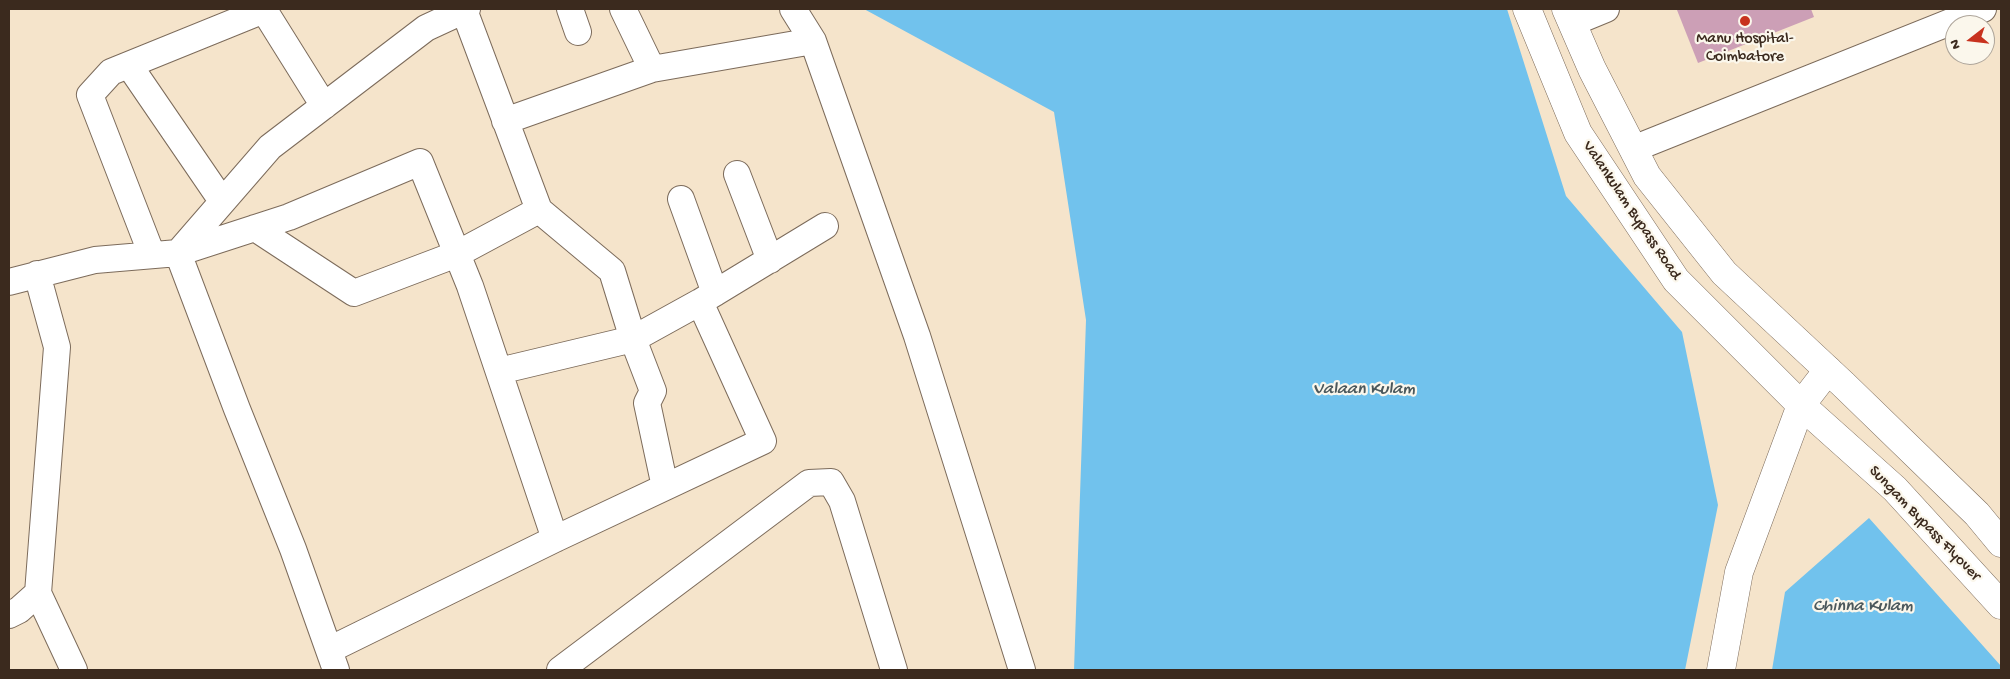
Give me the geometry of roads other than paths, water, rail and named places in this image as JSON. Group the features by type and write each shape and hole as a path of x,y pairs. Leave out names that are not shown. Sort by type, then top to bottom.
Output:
{"main road":[{"name":"Valankulam Bypass Road","path":"1527,9 1578,133 1676,280 1801,405"},
{"name":"Valankulam Bypass Road","path":"1569,16 1592,69 1647,176 1724,274 1828,370"},
{"path":"1721,670 1739,572 1801,405 1828,370 2000,538"},
{"name":"Sungam Bypass Flyover","path":"1801,405 1895,489 2001,605"}],"street":[{"path":"178,253 270,147 324,106 430,17 465,9 539,210 612,271 633,339 653,391 647,403 665,487"},
{"path":"622,9 652,69"},
{"path":"793,9 813,41 917,336 1022,670"},
{"path":"1569,16 1606,9"},
{"path":"1633,149 1983,9"},
{"path":"152,255 90,95 111,72 264,10 324,106"},
{"path":"505,121 652,69 813,41"},
{"path":"129,65 222,201"},
{"path":"9,282 95,260 178,253 289,217 420,162 470,286 555,538"},
{"path":"737,174 770,260"},
{"path":"178,253 237,410 293,549 333,660 555,538 763,441 708,298 680,199"},
{"path":"255,228 354,294 457,254 539,210"},
{"path":"499,371 633,339 708,298 824,226"},
{"path":"37,274 57,347 38,593 74,670"},
{"path":"560,670 809,483 831,482 842,501 894,670"},
{"path":"9,615 19,610 38,593"}],"water":[{"name":"Valaan Kulam","path":"864,9 1507,9 1566,196 1682,332 1718,505 1685,670 1074,670 1086,320 1054,112"},
{"name":"Chinna Kulam","path":"1869,518 2001,666 2001,670 1772,670 1785,592"}],"place":[{"name":"Manu Hospital- Coimbatore","path":"1745,21"}]}
